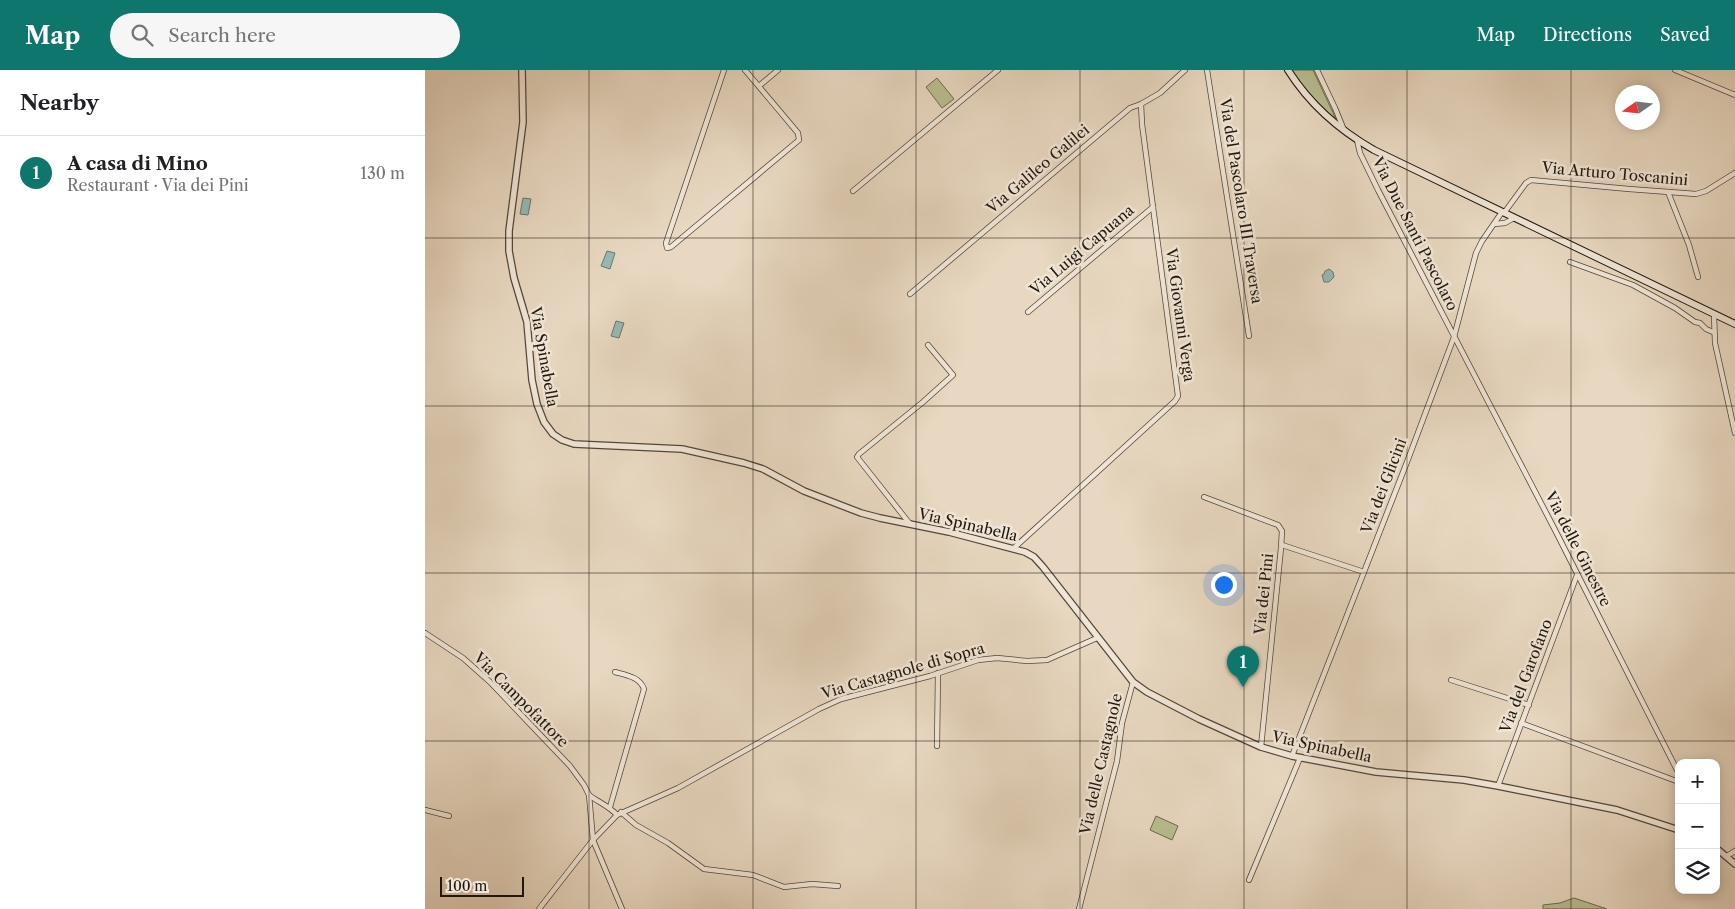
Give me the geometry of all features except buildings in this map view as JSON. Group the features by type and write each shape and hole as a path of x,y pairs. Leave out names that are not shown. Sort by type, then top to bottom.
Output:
{"main road":[{"path":"1288,70 1315,106 1357,140 1503,213 1735,324"},
{"path":"1717,315 1735,329"}],"street":[{"name":"Via Spinabella","path":"522,70 523,122 509,231 509,250 514,278 527,322 536,400 541,416 549,430 561,440 574,444 681,450 744,463 763,469 804,491 849,509 880,518 1014,548 1028,554 1037,560 1133,682 1147,692 1199,719 1261,747 1300,758 1376,772 1469,780 1617,810 1675,829"},
{"path":"724,70 666,243 667,248 671,247 799,140 798,133 745,70"},
{"path":"759,86 778,70"},
{"path":"853,191 997,70"},
{"name":"Via Galileo Galilei","path":"910,294 1130,108 1163,91 1185,70"},
{"name":"Via del Pascolaro III Traversa","path":"1207,70 1249,336"},
{"path":"1317,70 1344,131"},
{"path":"1675,70 1735,95"},
{"name":"Via Giovanni Verga","path":"1014,548 1175,401 1178,396 1141,124 1141,104"},
{"name":"Via Due Santi Pascolaro","path":"1357,140 1360,153 1454,337"},
{"name":"Via Arturo Toscanini","path":"1503,213 1526,183 1531,180 1668,192 1701,193 1735,173"},
{"path":"1668,192 1689,245 1698,277"},
{"name":"Via Luigi Capuana","path":"1028,312 1153,207"},
{"name":"Via dei Glicini","path":"1292,756 1454,337 1476,254 1482,241 1503,213"},
{"path":"1494,224 1505,223 1514,218"},
{"path":"1570,262 1629,284 1672,306 1713,332"},
{"path":"1629,284 1635,276"},
{"path":"1717,315 1713,332 1735,433"},
{"name":"Via delle Ginestre","path":"1454,337 1675,766"},
{"path":"911,524 857,457 953,375 928,345"},
{"name":"Via dei Pini","path":"1203,497 1278,525 1282,531 1261,747"},
{"path":"1282,545 1364,572"},
{"name":"Via del Garofano","path":"1498,786 1577,575"},
{"name":"Via Campofattore","path":"425,632 467,662 490,682 569,766 584,785 589,795 593,840 622,909"},
{"name":"Via Castagnole di Sopra","path":"619,814 678,788 824,706 989,658 1027,662 1047,660 1097,638"},
{"path":"610,807 644,689 637,679 615,672"},
{"path":"937,746 939,673"},
{"path":"1451,680 1529,704"},
{"name":"Via delle Castagnole","path":"1079,909 1117,761 1122,722 1133,682"},
{"path":"1521,724 1675,781"},
{"path":"1249,880 1300,758"},
{"name":"Via Campofattore","path":"589,795 599,803 610,807 636,825 668,843 704,869 753,875 784,887 811,884 838,886"},
{"path":"425,810 449,816"},
{"path":"539,909 593,840 619,814"},
{"path":"1717,849 1735,864"},
{"path":"1727,856 1735,852"}],"green space":[{"path":"1292,70 1313,70 1336,119 1302,84"},
{"path":"937,78 954,99 942,108 926,87"},
{"path":"1156,816 1178,826 1172,840 1150,830"},
{"path":"1574,898 1607,909 1543,909 1543,905 1560,903"}],"water":[{"path":"523,198 531,199 528,215 520,214"},
{"path":"607,251 615,253 610,269 601,266"},
{"path":"1329,269 1333,272 1334,277 1329,282 1324,282 1322,275"},
{"path":"616,321 624,323 619,338 611,336"}],"place":[{"name":"A casa di Mino","path":"1243,687"}]}
